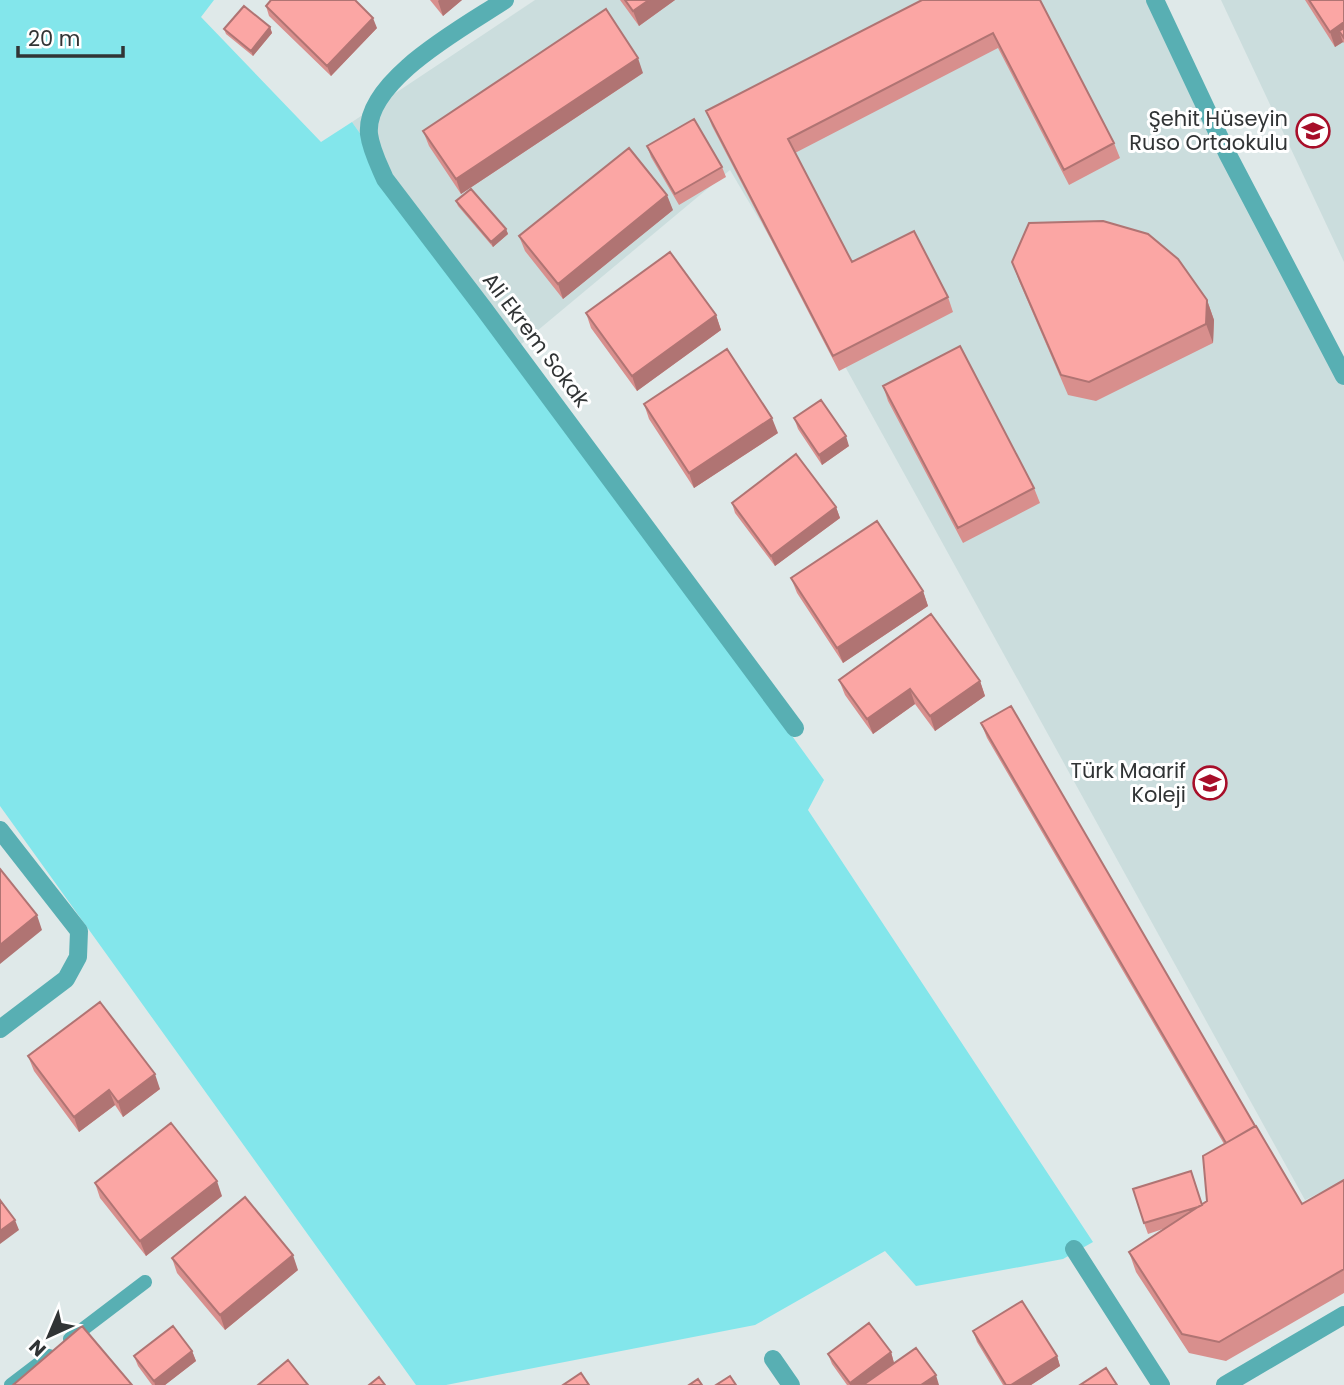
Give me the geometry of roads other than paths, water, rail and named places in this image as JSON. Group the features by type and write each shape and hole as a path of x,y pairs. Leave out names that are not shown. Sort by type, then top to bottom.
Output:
{"street":[{"name":"Ali Ekrem Sokak","path":"505,0 409,65 386,89 373,107 369,132 374,155 385,179 795,728"},
{"path":"1155,0 1227,153 1344,376"},
{"path":"0,830 79,931 78,957 66,979 0,1029"},
{"path":"1074,1250 1161,1385"},
{"path":"1225,1385 1344,1315"},
{"path":"774,1359 791,1385"}],"lane":[{"path":"11,1385 145,1282"}],"place":[{"name":"Şehit Hüseyin Ruso Ortaokulu","path":"1313,131"},
{"name":"Türk Maarif Koleji","path":"1210,783"}]}
